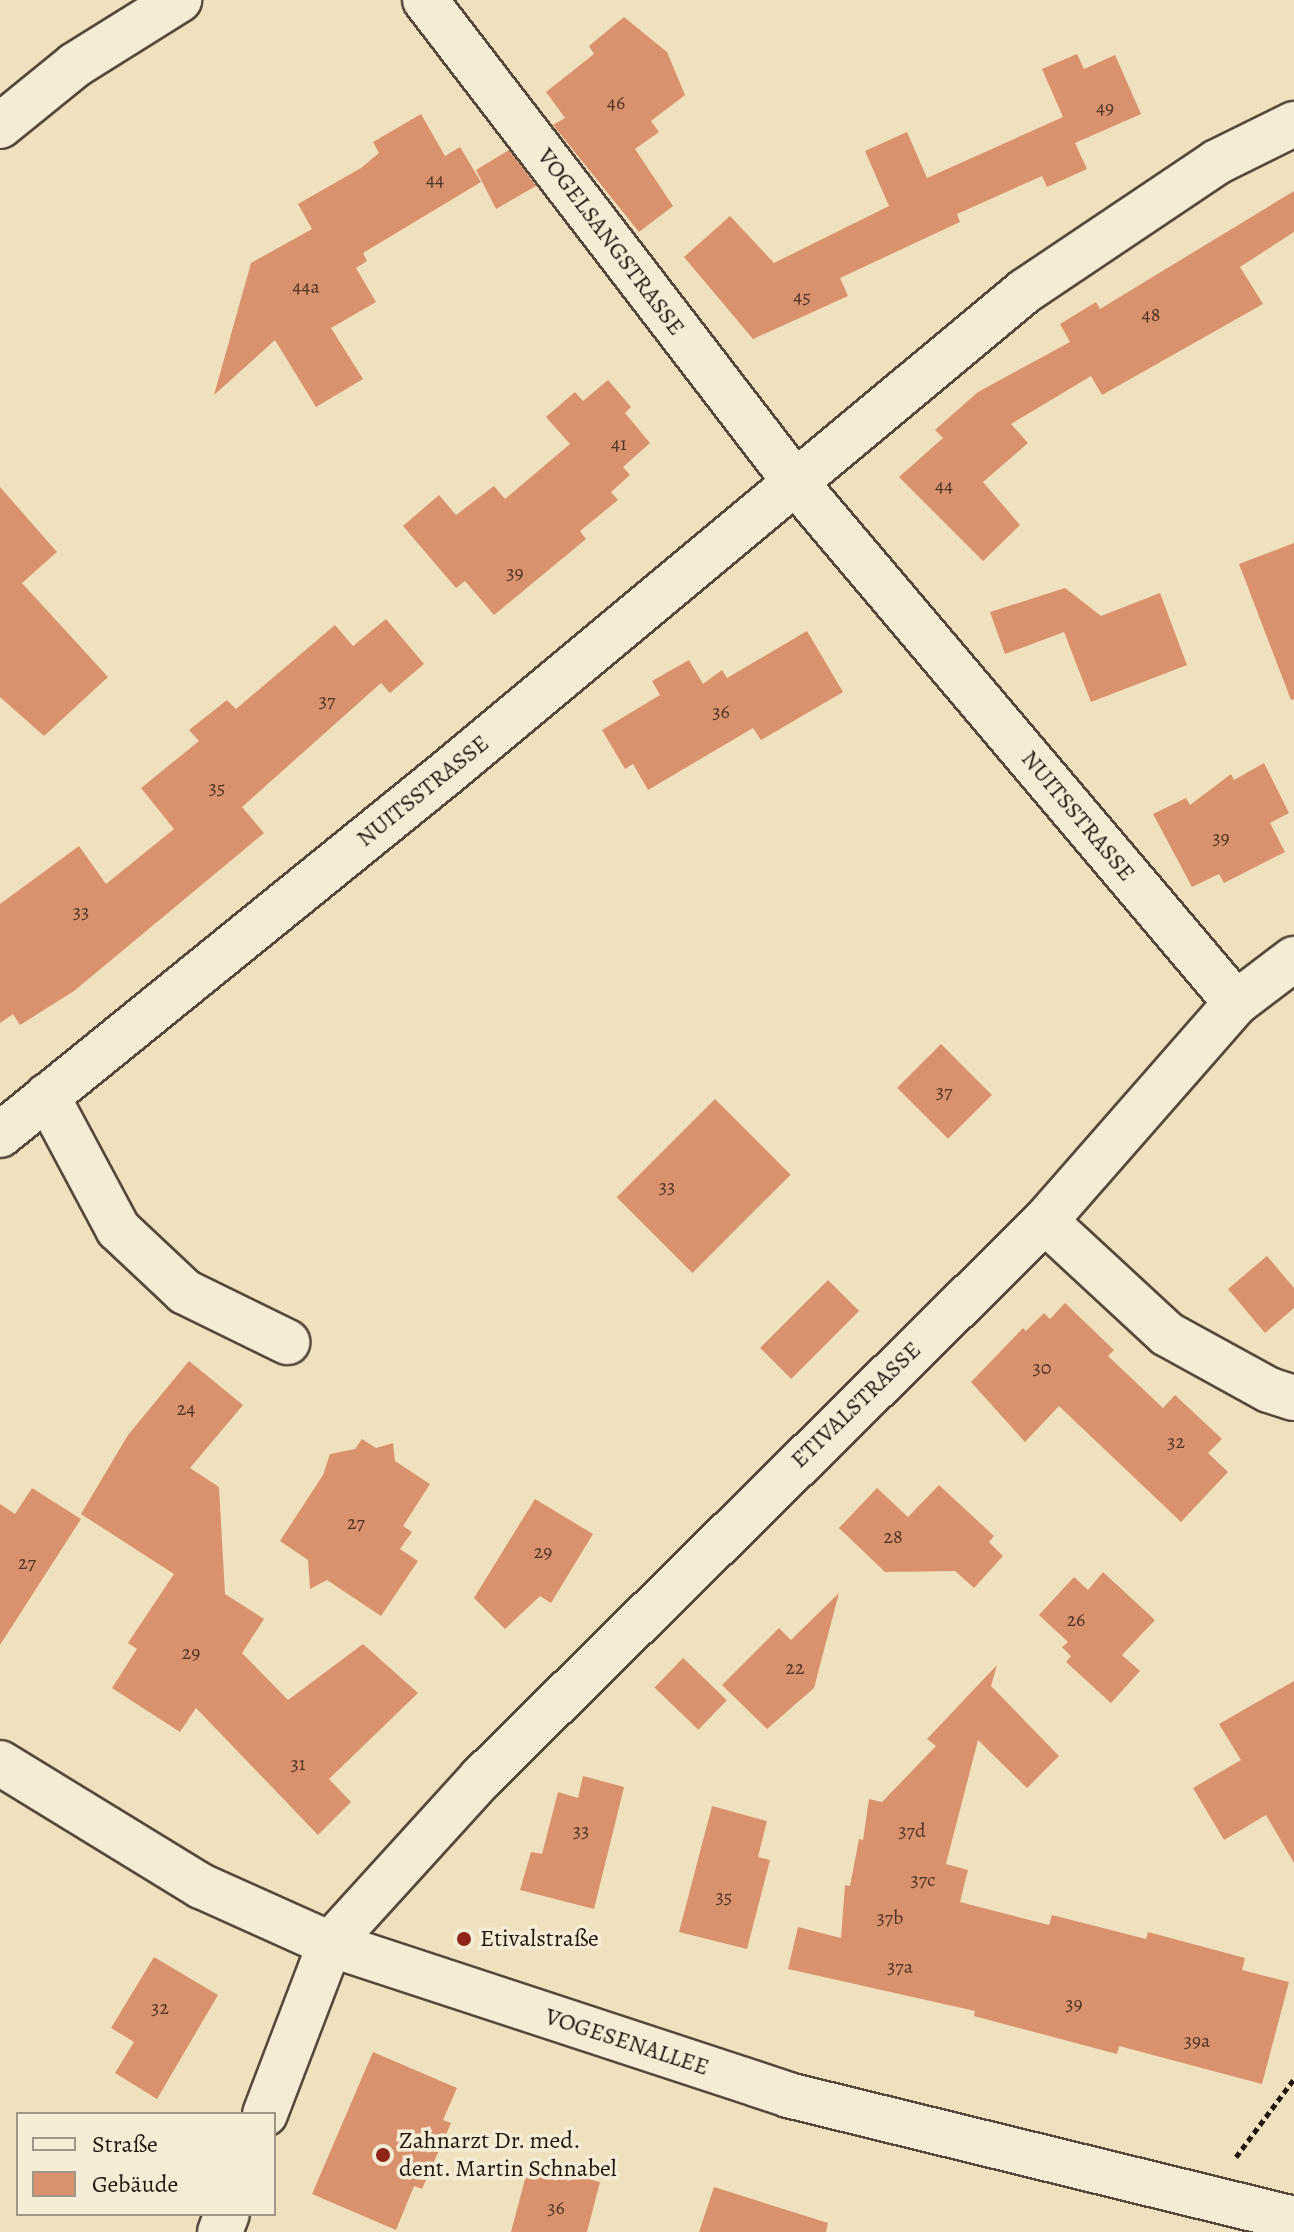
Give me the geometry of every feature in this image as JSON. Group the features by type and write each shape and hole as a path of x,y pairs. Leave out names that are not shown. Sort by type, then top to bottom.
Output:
{"street":[{"path":"0,126 75,65 179,0"},
{"name":"VOGELSANGSTRASSE","path":"425,0 796,483"},
{"name":"NUITSSTRASSE","path":"0,1135 796,483 1025,291 1217,162 1294,124"},
{"name":"NUITSSTRASSE","path":"796,483 1236,1003"},
{"name":"ETIVALSTRASSE","path":"266,2112 330,1944 491,1767 1045,1221 1236,1003 1294,959"},
{"path":"47,1096 118,1229 185,1292 287,1342"},
{"path":"1045,1221 1167,1334 1269,1390 1294,1398"},
{"name":"VOGESENALLEE","path":"0,1763 201,1886 330,1944 788,2095 1294,2219"}],"path":[{"path":"1207,2196 1294,2079"}],"building":[{"path":"624,17 667,52 685,95 651,121 659,132 635,149 673,206 639,232 553,125 565,118 546,92 594,54 589,46"},
{"path":"1077,54 1084,69 1115,55 1141,114 1075,143 1087,169 1047,187 1042,176 957,214 960,222 840,278 848,296 753,339 684,257 730,216 774,263 889,206 865,151 907,132 927,178 1063,117 1042,69"},
{"path":"421,114 445,156 460,147 481,182 363,253 367,261 356,268 376,302 331,328 363,379 316,407 275,340 214,395 251,263 312,229 298,204 361,168 379,153 373,142"},
{"path":"509,150 536,186 496,209 476,170"},
{"path":"1294,191 1294,232 1240,267 1263,304 1102,395 1091,376 1011,424 1028,443 983,482 1020,525 983,561 899,477 943,438 935,430 978,392 1070,342 1060,324 1096,302 1100,309"},
{"path":"608,380 631,407 625,413 650,443 623,467 630,475 611,492 618,500 580,531 586,539 494,615 465,581 456,588 403,526 439,495 456,515 494,486 505,499 570,444 546,417 575,392 583,401"},
{"path":"0,487 57,552 22,583 108,677 44,736 0,697"},
{"path":"1294,543 1294,699 1291,700 1239,564"},
{"path":"1065,588 1101,616 1160,593 1187,665 1091,702 1064,632 1005,654 990,612"},
{"path":"386,619 424,664 390,693 381,683 242,807 264,833 74,991 20,1025 13,1014 0,1023 0,904 79,846 106,884 174,829 141,788 199,741 189,730 227,700 236,709 335,625 353,646"},
{"path":"807,631 843,692 761,740 753,728 648,790 633,764 625,769 602,730 660,695 652,681 689,660 703,684 722,670 727,678"},
{"path":"1264,763 1289,813 1270,823 1285,852 1224,883 1219,874 1192,887 1153,814 1186,798 1190,805 1231,774 1234,780"},
{"path":"941,1044 992,1095 948,1139 897,1088"},
{"path":"715,1099 791,1175 692,1273 617,1197"},
{"path":"1267,1256 1294,1288 1294,1308 1265,1333 1228,1289"},
{"path":"828,1280 859,1311 791,1379 760,1348"},
{"path":"1065,1303 1114,1350 1108,1356 1163,1408 1175,1395 1222,1439 1208,1453 1228,1472 1181,1522 1059,1406 1025,1442 971,1382 1023,1328 1026,1331 1044,1313 1050,1319"},
{"path":"189,1361 243,1405 190,1468 219,1487 225,1594 264,1619 242,1653 288,1700 363,1644 418,1693 329,1779 351,1802 318,1835 196,1708 180,1732 112,1688 137,1649 128,1643 174,1574 81,1514 128,1435"},
{"path":"362,1439 376,1448 393,1443 395,1461 430,1484 403,1526 412,1532 400,1549 418,1561 381,1616 327,1580 310,1589 308,1560 280,1541 323,1475 330,1454 355,1449"},
{"path":"939,1485 994,1536 989,1542 1003,1556 974,1588 955,1571 885,1572 839,1528 877,1488 908,1517"},
{"path":"32,1488 81,1519 0,1645 0,1504 15,1514"},
{"path":"535,1499 593,1534 551,1603 540,1596 505,1629 474,1598"},
{"path":"1103,1572 1155,1620 1122,1655 1140,1671 1111,1703 1066,1662 1071,1656 1062,1647 1068,1642 1039,1615 1074,1577 1088,1590"},
{"path":"839,1593 814,1688 767,1729 722,1685 779,1628 791,1640"},
{"path":"683,1658 727,1700 698,1730 655,1687"},
{"path":"997,1665 991,1686 1059,1756 1027,1788 978,1740 946,1864 968,1870 960,1902 1049,1925 1052,1915 1146,1939 1148,1932 1245,1958 1242,1970 1289,1982 1262,2084 1119,2046 1117,2054 974,2016 975,2011 788,1969 798,1927 841,1938 845,1885 850,1886 859,1839 863,1840 869,1799 882,1802 936,1746 927,1739"},
{"path":"1294,1681 1294,1863 1266,1815 1224,1840 1193,1788 1241,1760 1219,1724"},
{"path":"583,1776 624,1787 594,1909 520,1890 531,1852 542,1854 558,1792 578,1798"},
{"path":"712,1806 767,1821 758,1857 770,1860 747,1949 679,1932"},
{"path":"154,1957 218,1995 157,2099 115,2073 134,2042 111,2028"},
{"name":"Zahnarzt Dr. med. dent. Martin Schnabel","path":"373,2052 457,2088 443,2120 451,2123 422,2189 414,2186 396,2230 312,2194"},
{"path":"529,2164 600,2182 587,2232 511,2232"},
{"path":"714,2187 828,2223 826,2232 699,2232"}],"place":[{"name":"Etivalstraße","path":"464,1939"},
{"name":"Zahnarzt Dr. med. dent. Martin Schnabel","path":"383,2155"}]}
